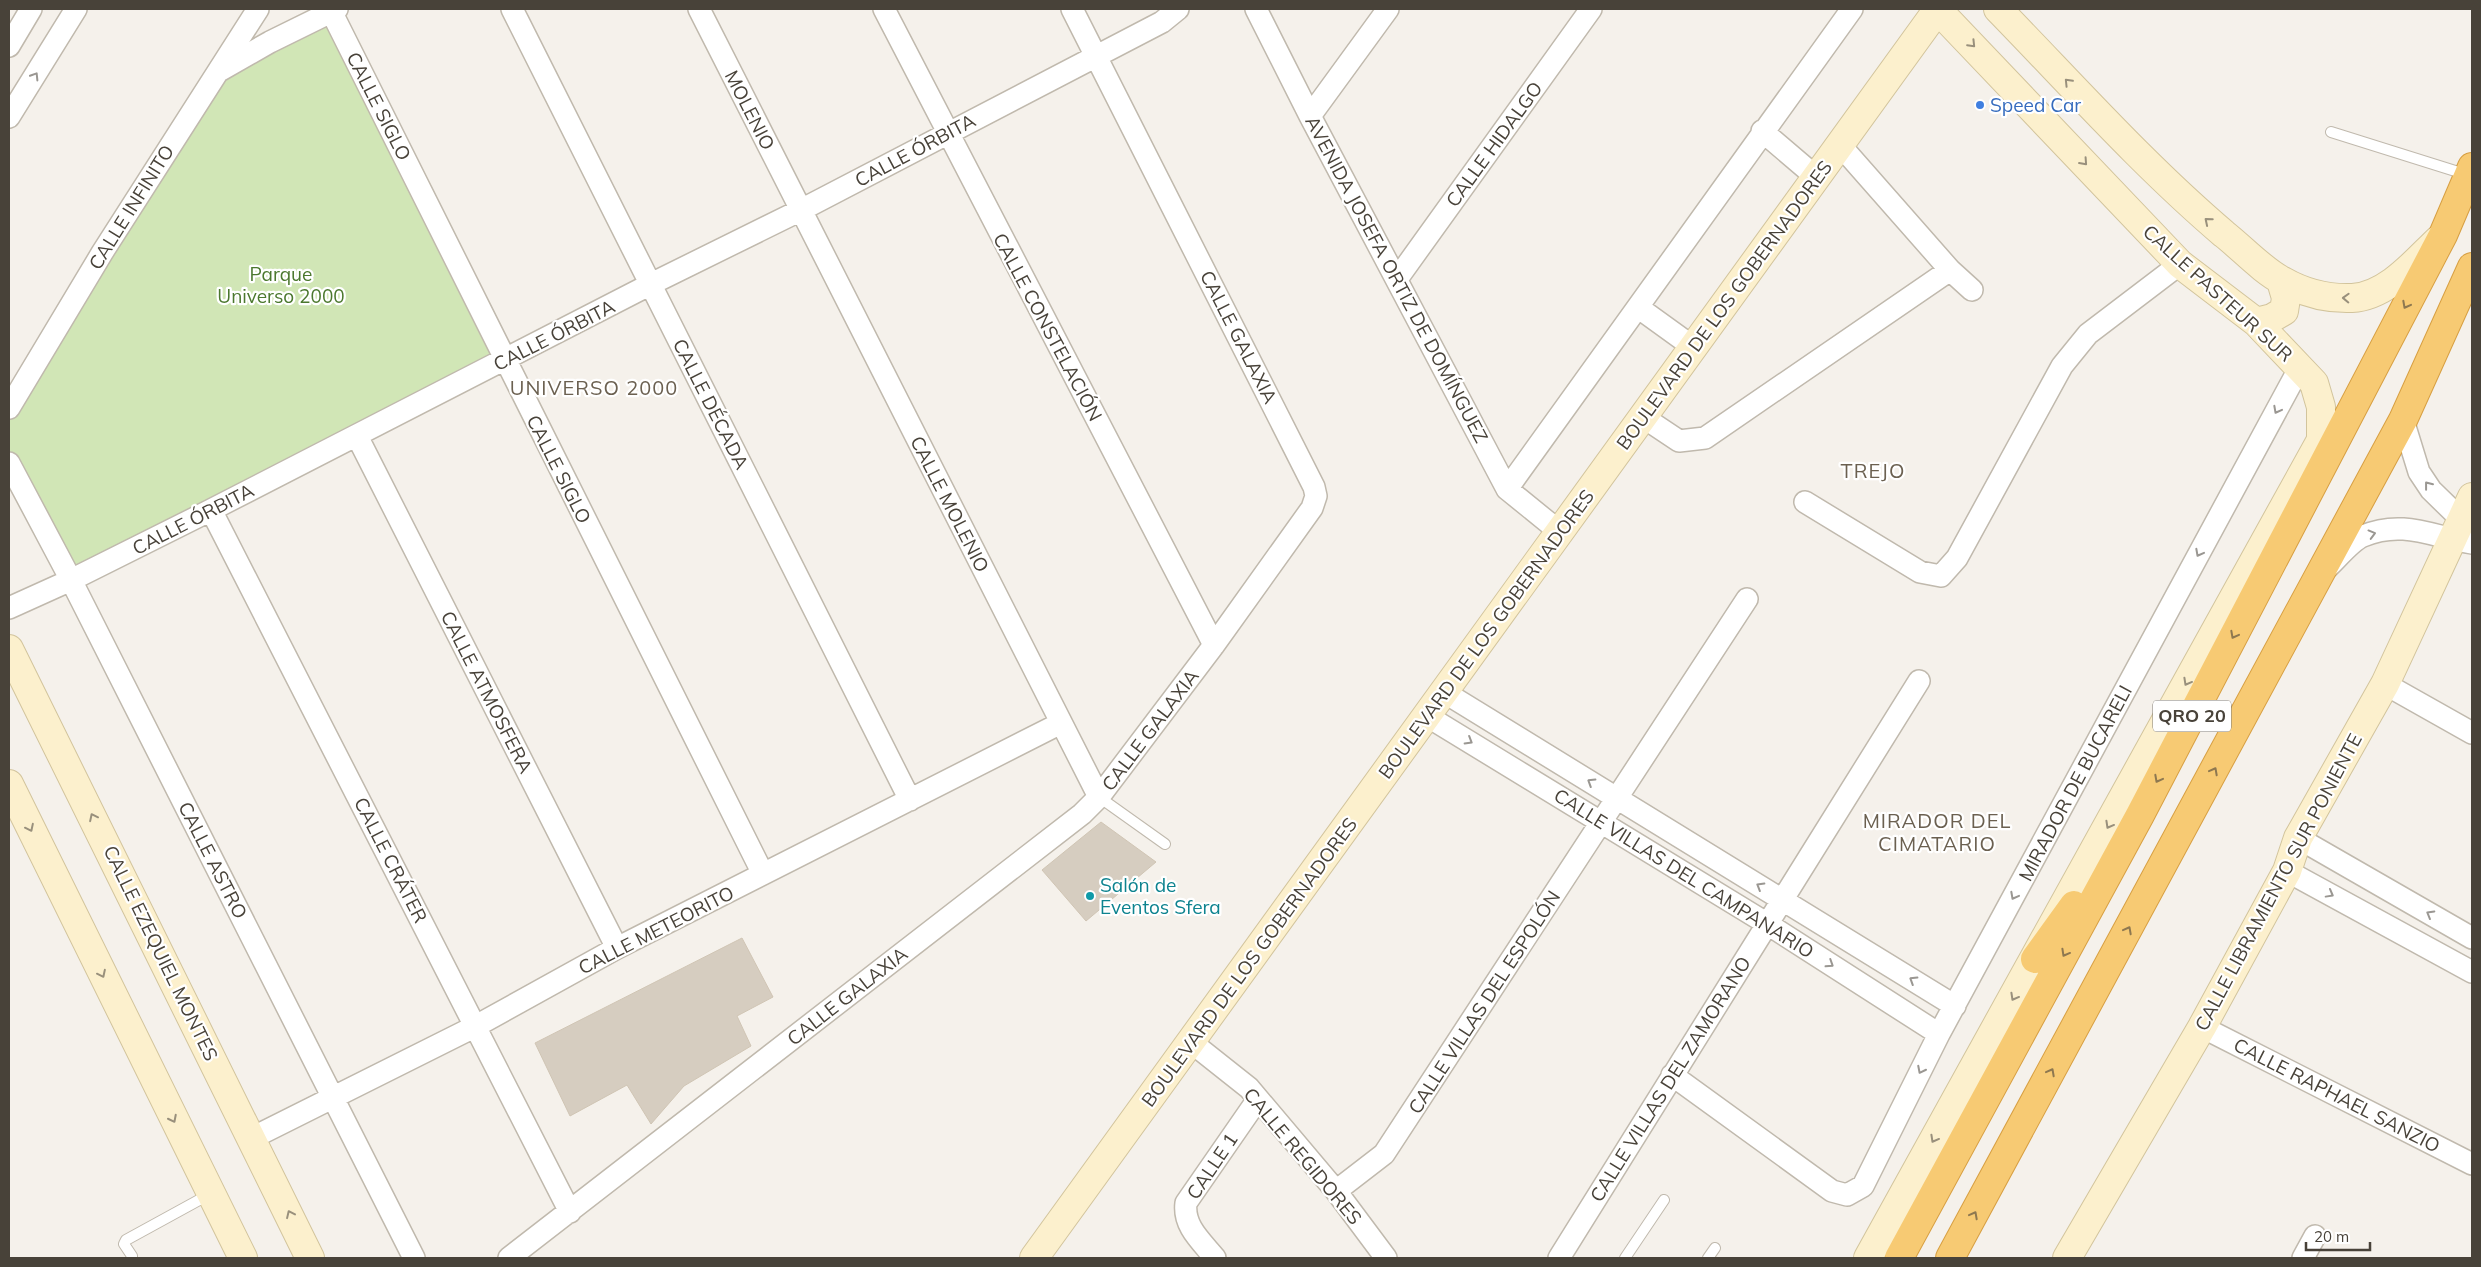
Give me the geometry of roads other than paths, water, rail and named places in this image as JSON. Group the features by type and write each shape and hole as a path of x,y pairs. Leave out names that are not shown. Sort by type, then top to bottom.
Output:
{"highway":[{"name":"QRO 20","path":"1899,1258 2140,815 2443,235 2470,171"},
{"name":"QRO 20","path":"1950,1258 2403,420 2472,267"},
{"path":"2035,959 2140,815"}],"street":[{"path":"9,46 31,9"},
{"path":"9,117 76,9"},
{"name":"CALLE INFINITO","path":"9,408 102,253 258,9"},
{"name":"CALLE DÉCADA","path":"512,9 910,800"},
{"name":"MOLENIO","path":"699,9 801,210"},
{"name":"CALLE CONSTELACIÓN","path":"884,9 946,132 1214,645"},
{"name":"CALLE GALAXIA","path":"509,1258 1082,814 1099,797 1214,645 1312,508 1316,496 1314,487 1072,9"},
{"name":"CALLE ÓRBITA","path":"9,608 71,580 211,510 651,284 801,210 946,132 1162,22 1178,9"},
{"name":"AVENIDA JOSEFA ORTIZ DE DOMÍNGUEZ","path":"1256,9 1310,116 1507,489 1560,532"},
{"path":"1310,116 1388,9"},
{"name":"CALLE HIDALGO","path":"1397,279 1591,9"},
{"path":"1507,489 1639,308 1762,130 1852,9"},
{"name":"BOULEVARD DE LOS GOBERNADORES","path":"1043,1254 1191,1042 1938,9"},
{"name":"CALLE PASTEUR SUR","path":"1938,9 2180,264 2256,322 2300,367 2314,383 2321,407 2321,440 2035,959"},
{"path":"1998,9 2146,164 2190,205 2282,281 2310,293 2354,298 2380,290 2402,274 2443,235"},
{"path":"216,72 333,10"},
{"name":"CALLE SIGLO","path":"333,10 505,360 763,874"},
{"path":"1762,130 1816,177"},
{"path":"1840,145 1950,270 1972,290"},
{"name":"CALLE MOLENIO","path":"801,210 1099,797"},
{"path":"1805,502 1920,572 1941,576 1958,558 2062,366 2088,334 2180,264"},
{"path":"1643,417 1679,441 1704,438 1950,270"},
{"path":"2256,322 2272,318 2284,311 2286,298 2282,281"},
{"path":"1639,308 1694,347"},
{"name":"MIRADOR DE BUCARELI","path":"1672,1075 1832,1191 1847,1195 1863,1186 1939,1034 2300,367"},
{"path":"2321,574 2362,536 2405,527 2435,534 2466,526 2431,490 2419,472 2403,420"},
{"name":"CALLE ATMOSFERA","path":"358,436 617,948"},
{"name":"CALLE ASTRO","path":"9,463 71,580 414,1258"},
{"name":"CALLE CRÁTER","path":"211,510 570,1212"},
{"name":"CALLE LIBRAMIENTO SUR PONIENTE","path":"2067,1258 2202,1027 2287,871 2298,838 2385,684 2466,526"},
{"name":"CALLE VILLAS DEL ESPOLÓN","path":"1336,1191 1384,1154 1747,599"},
{"name":"CALLE EZEQUIEL MONTES","path":"9,649 310,1258"},
{"name":"CALLE VILLAS DEL ZAMORANO","path":"1559,1258 1766,923 1919,681"},
{"path":"2385,684 2472,733"},
{"name":"CALLE VILLAS DEL CAMPANARIO","path":"1444,692 1954,1006"},
{"name":"CALLE VILLAS DEL CAMPANARIO","path":"1427,716 1602,821 1939,1034"},
{"name":"CALLE METEORITO","path":"252,1138 476,1026 617,948 1061,723"},
{"path":"9,786 243,1258"},
{"path":"2298,838 2472,938"},
{"path":"2287,871 2472,972"},
{"path":"1868,1258 2035,959"},
{"name":"CALLE RAPHAEL SANZIO","path":"2202,1027 2472,1164"},
{"name":"CALLE REGIDORES","path":"1191,1042 1249,1088 1336,1191 1386,1258"},
{"name":"CALLE 1","path":"1215,1258 1190,1227 1184,1215 1186,1203 1258,1099"},
{"path":"2303,1258 2315,1236"}],"lane":[{"path":"2330,132 2470,171"},
{"path":"1099,797 1166,844"},
{"path":"132,1256 124,1244 126,1240 211,1194"},
{"path":"1625,1258 1664,1200"},
{"path":"1708,1258 1715,1248"}],"place":[{"name":"Speed Car","path":"1980,105"},
{"name":"Salón de Eventos Sfera","path":"1090,896"}],"district":[{"name":"UNIVERSO 2000","path":"594,388"},
{"name":"TREJO","path":"1873,471"},
{"name":"MIRADOR DEL CIMATARIO","path":"1937,832"}],"park label":[{"name":"Parque Universo 2000","path":"281,285"}]}
